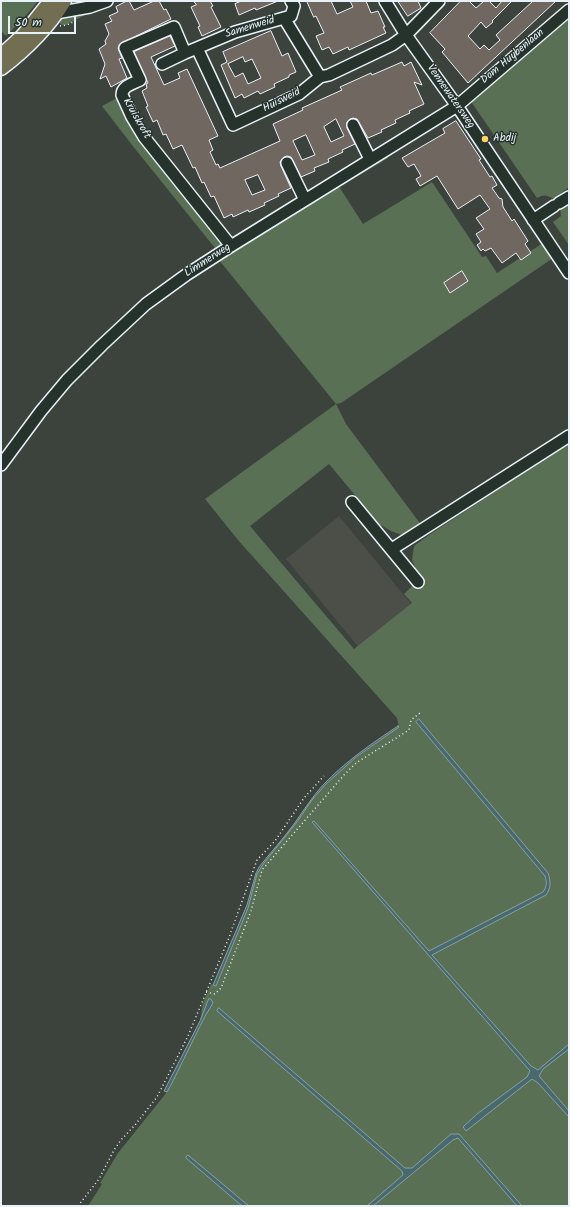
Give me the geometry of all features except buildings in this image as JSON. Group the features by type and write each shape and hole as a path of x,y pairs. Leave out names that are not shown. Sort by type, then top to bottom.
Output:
{"main road":[{"path":"1,56 54,7"},
{"path":"1,68 30,44 54,7"}],"street":[{"path":"54,7 90,7 106,1"},
{"path":"284,18 291,16 294,6 291,1"},
{"name":"Vennewatersweg","path":"385,1 406,35 457,106 569,273"},
{"name":"Huisweid","path":"197,48 233,125 298,94 320,78 392,45 406,35 439,1"},
{"name":"Dom Huybenlaan","path":"457,106 569,10"},
{"name":"Samenweid","path":"197,48 235,32 284,18 320,78"},
{"name":"Kruiskroft","path":"185,53 174,27 125,48 140,80 125,88 122,92 122,96 144,137 231,246"},
{"path":"162,64 197,48"},
{"name":"Limmerweg","path":"1,465 41,411 67,380 146,304 186,275 231,246 457,106"},
{"path":"354,125 370,159"},
{"path":"287,164 305,200"},
{"path":"533,220 569,197"},
{"path":"392,550 569,436"},
{"path":"352,502 418,582"}],"path":[{"path":"206,992 215,994 221,988 251,911 262,870 356,763 409,730 411,720 420,713"},
{"path":"78,1206 99,1179 121,1140 157,1097 188,1036 244,899 257,860 275,841 304,798 324,776"}],"shaded area":[{"path":"339,516 412,605 360,649 286,559"}],"green space":[{"path":"1,1 38,1 6,36 2,32 1,33"},
{"path":"102,6 66,25 62,25 57,20 57,18"},
{"path":"569,14 569,187 554,199 546,196 537,198 470,100"},
{"path":"119,97 223,244 215,248 102,106"},
{"path":"386,155 388,158 343,185 341,182"},
{"path":"432,182 482,257 486,256 497,273 543,243 553,258 341,403 336,404 219,260 338,185 363,224"},
{"path":"569,201 569,245 553,222 561,216 560,207"},
{"path":"336,404 346,424 422,526 411,535 402,535 379,524 329,464 250,526 354,649 412,603 404,594 417,581 415,567 412,560 414,546 569,443 569,1206 88,1206 102,1184 100,1183 118,1153 167,1092 213,1003 209,999 200,1021 203,1003 211,984 216,986 248,908 260,868 326,784 349,763 399,727 397,718 238,540 205,499"}],"water":[{"path":"419,719 548,873 550,882 550,887 546,895 432,955 531,1066 538,1070 569,1044 569,1049 543,1069 539,1076 569,1111 569,1117 538,1083 532,1079 466,1131 463,1127 477,1114 527,1077 530,1071 312,822 314,821 429,951 543,892 546,884 545,876 416,722"},
{"path":"398,726 399,727 355,758 326,784 312,800 297,822 264,863 257,874 248,908 216,986 213,985 247,905 259,867 290,830 312,799 323,785 368,746"},
{"path":"209,999 211,999 213,1003 171,1085 167,1092 164,1091 200,1021"},
{"path":"219,1008 405,1168 412,1168 451,1134 459,1134 522,1206 517,1206 458,1138 453,1140 373,1206 367,1206 403,1175 402,1171 217,1011"},
{"path":"188,1155 249,1206 242,1206 186,1158"}],"place":[{"name":"Abdij","path":"485,139"}]}
